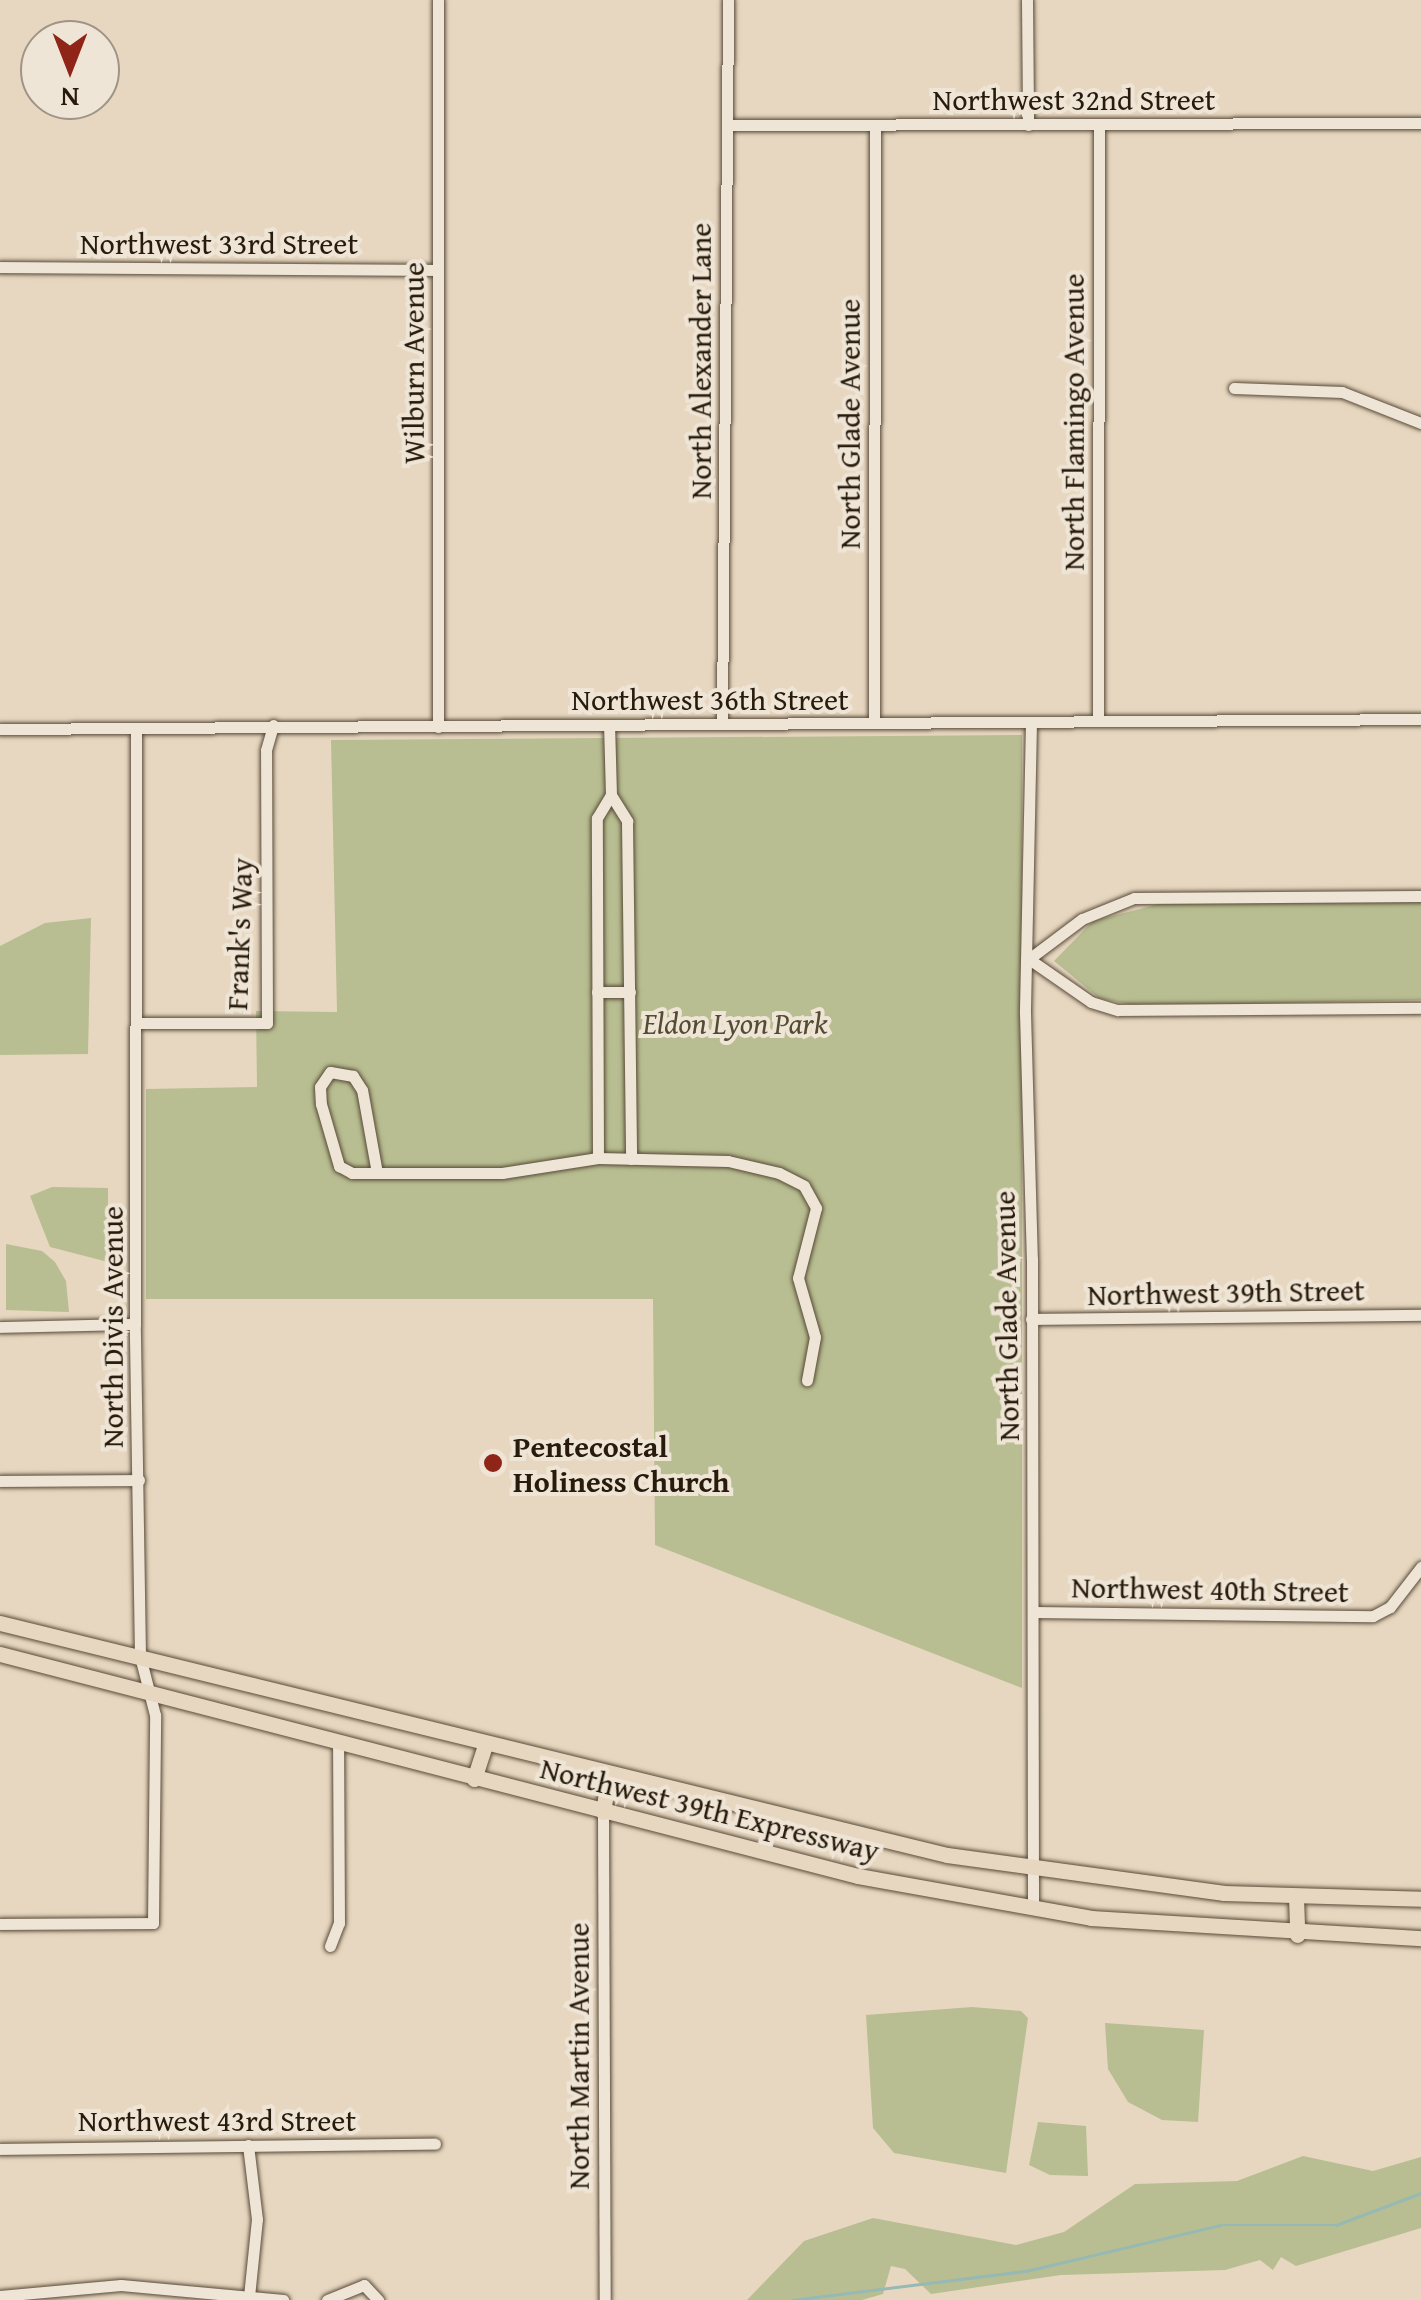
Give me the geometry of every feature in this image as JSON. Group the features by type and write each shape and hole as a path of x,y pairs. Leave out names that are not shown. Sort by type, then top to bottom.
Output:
{"highway":[{"name":"Northwest 39th Expressway","path":"0,1623 874,1841 1034,1870 1296,1897 1421,1899"},
{"name":"Northwest 39th Expressway","path":"0,1654 858,1876 1033,1909 1297,1935 1421,1938"},
{"path":"474,1779 486,1743"},
{"path":"603,1812 609,1774"},
{"path":"1296,1897 1297,1935"}],"street":[{"name":"Wilburn Avenue","path":"438,0 438,727"},
{"name":"North Alexander Lane","path":"722,723 728,0"},
{"path":"1028,0 1028,125"},
{"name":"Northwest 32nd Street","path":"727,125 1421,123"},
{"name":"North Glade Avenue","path":"874,723 875,125"},
{"name":"North Flamingo Avenue","path":"1098,720 1099,125"},
{"name":"Northwest 33rd Street","path":"0,267 438,270"},
{"path":"1234,388 1342,392 1421,423"},
{"name":"Northwest 36th Street","path":"0,729 273,724 438,727 1421,719"},
{"name":"North Glade Avenue","path":"1031,722 1028,959 1033,1909"},
{"name":"Frank's Way","path":"138,1023 267,1022 266,750 273,724"},
{"path":"609,724 611,795 628,820 631,1159"},
{"name":"North Divis Avenue","path":"0,1924 153,1923 154,1696 140,1656 135,1324 136,729"},
{"path":"598,1158 597,818 611,795"},
{"path":"1421,896 1134,898 1082,920 1028,959 1091,1002 1118,1010 1421,1008"},
{"path":"598,992 630,992"},
{"path":"377,1173 362,1090 353,1076 330,1072 319,1094 339,1166 377,1173 502,1173 598,1158 728,1161 804,1186 816,1208 798,1278 814,1337 806,1380"},
{"name":"Northwest 39th Street","path":"1031,1319 1421,1316"},
{"path":"0,1327 135,1324"},
{"path":"0,1481 138,1480"},
{"name":"Northwest 40th Street","path":"1034,1612 1373,1616 1390,1607 1421,1566"},
{"path":"330,1946 339,1924 338,1744"},
{"name":"North Martin Avenue","path":"603,1812 605,2300"},
{"name":"Northwest 43rd Street","path":"0,2148 434,2144"},
{"path":"248,2146 257,2219 250,2296"},
{"path":"0,2296 120,2285 282,2300"},
{"path":"327,2300 364,2286 378,2300"}],"green space":[{"name":"Eldon Lyon Park","path":"1022,735 1022,1688 655,1545 653,1299 146,1299 146,1089 257,1087 256,1011 337,1012 331,740"},
{"path":"1421,902 1421,1000 1136,1006 1099,998 1054,961 1093,921 1159,904"},
{"path":"91,918 88,1054 0,1055 0,946 45,923"},
{"path":"52,1187 108,1188 108,1262 50,1247 30,1196"},
{"path":"6,1244 42,1251 55,1262 66,1281 69,1312 6,1310"},
{"path":"972,2007 1021,2011 1028,2018 1006,2173 894,2153 873,2128 866,2015"},
{"path":"1105,2023 1204,2030 1198,2122 1162,2120 1128,2102 1108,2069"},
{"path":"1038,2122 1086,2126 1088,2176 1050,2175 1029,2165"},
{"path":"1303,2156 1373,2171 1421,2157 1421,2228 1296,2266 1281,2257 1273,2270 1260,2260 1225,2270 1061,2275 931,2294 905,2269 891,2266 883,2294 862,2300 747,2300 804,2241 873,2218 1016,2245 1064,2232 1135,2184 1237,2181"}],"waterway":[{"path":"792,2300 1026,2271 1221,2225 1336,2225 1421,2193"}],"place":[{"name":"Pentecostal Holiness Church","path":"493,1463"}]}
